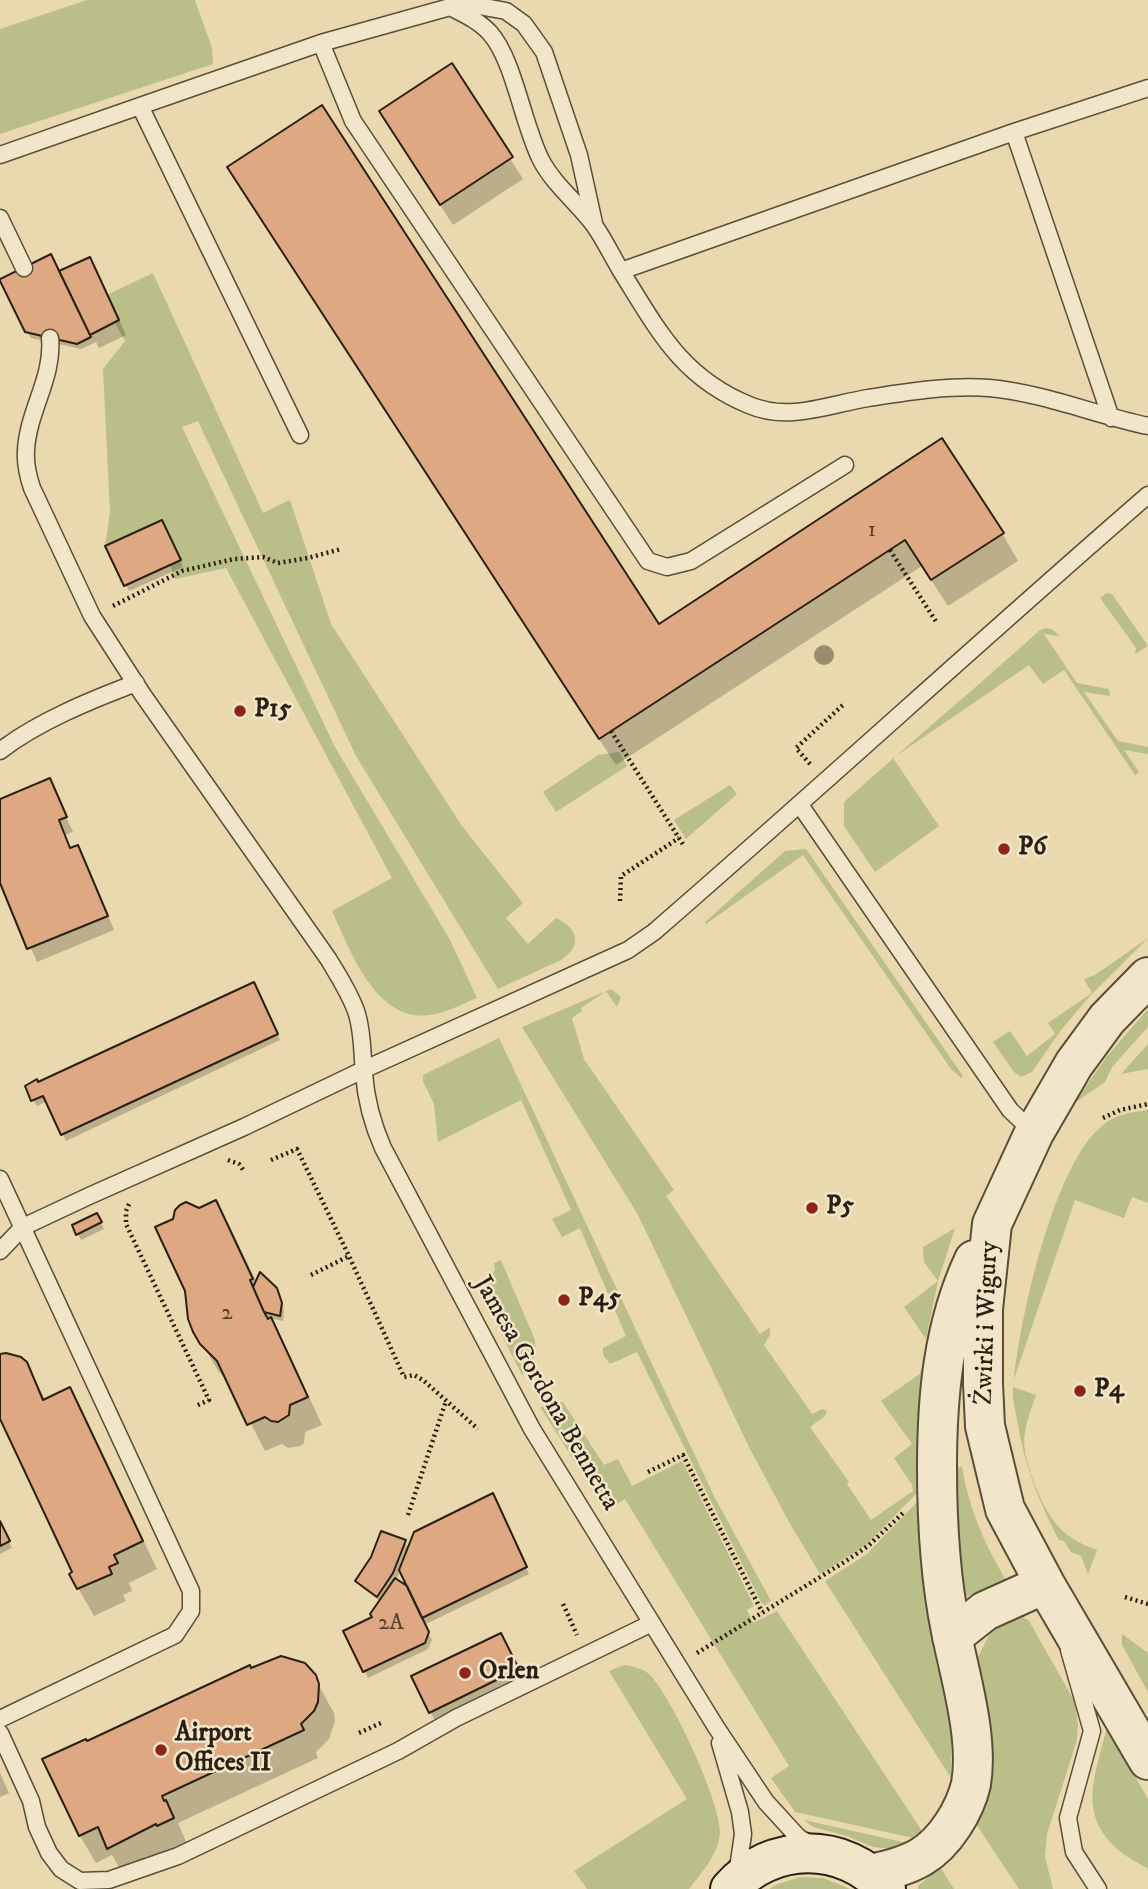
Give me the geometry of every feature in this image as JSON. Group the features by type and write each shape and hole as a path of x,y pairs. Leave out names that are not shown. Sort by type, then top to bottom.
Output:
{"street":[{"name":"Żwirki i Wigury","path":"1148,978 1107,1019 1074,1064 1034,1133 992,1224 983,1309 985,1426 1005,1509 1052,1597 1148,1759"},
{"path":"733,1886 760,1865 776,1858 810,1852 844,1859 878,1882 923,1856 944,1836 965,1802 971,1784 973,1755 937,1530 937,1407 949,1331 966,1277 992,1224"},
{"path":"952,1637 985,1611 1052,1597"}],"lane":[{"path":"0,155 321,43 450,7 473,5 506,11 524,23 544,52 579,156 594,226"},
{"path":"450,7 471,17 490,33 502,52 540,158 554,180 594,226 677,357 722,393 752,407 786,414 923,391 987,388 1066,403 1111,418 1148,426"},
{"path":"321,43 353,121 648,561 667,568 691,561 845,465"},
{"path":"621,271 1014,132 1148,88"},
{"path":"140,106 300,435"},
{"path":"1014,132 1111,418"},
{"path":"0,218 24,268"},
{"name":"Jamesa Gordona Bennetta","path":"50,338 52,354 47,376 28,433 27,470 32,488 92,616 329,960 348,992 363,1037 363,1070 374,1128 456,1290 532,1429 716,1727 766,1802 798,1837 827,1854"},
{"path":"0,1251 23,1227 628,950 653,932 800,805 1148,495"},
{"path":"0,751 39,727 136,683"},
{"path":"800,805 1010,1110 1034,1133"},
{"path":"0,1179 191,1591 191,1611 175,1635 0,1719"},
{"path":"1052,1597 1092,1731 1068,1818 1074,1852 1098,1889"},
{"path":"0,1733 31,1801 37,1828 49,1853 61,1869 80,1881 109,1880 177,1856 398,1751 456,1718 652,1623"},
{"name":"Jamesa Gordona Bennetta","path":"716,1727 740,1811 743,1834 733,1886"}],"path":[{"path":"92,616 182,571 263,557 278,563 341,549"},
{"path":"890,550 937,623"},
{"path":"811,765 796,748 844,704"},
{"path":"611,732 684,846"},
{"path":"620,901 621,876 679,838"},
{"path":"1103,1118 1120,1110 1148,1104"},
{"path":"271,1160 297,1149 404,1377 414,1375 478,1429"},
{"path":"128,1205 126,1224 209,1401 196,1406"},
{"path":"311,1275 349,1256"},
{"path":"408,1515 446,1401"},
{"path":"648,1472 684,1455 762,1612"},
{"path":"678,1664 857,1554 904,1512"},
{"path":"1125,1597 1148,1604"},
{"path":"359,1733 383,1721"}],"green space":[{"path":"87,0 195,0 212,48 213,64 0,134 0,29"},
{"path":"153,273 263,513 290,500 331,624 462,826 523,903 506,918 528,944 556,918 573,932 573,949 561,960 498,989 356,756 198,421 182,427 335,747 449,938 477,998 436,1014 411,1014 394,1008 380,996 357,963 332,911 392,878 226,568 175,579 170,565 105,546 110,512 103,369 125,341 115,323 119,320 107,295"},
{"path":"1107,593 1112,594 1148,646 1135,654 1136,648 1100,598"},
{"path":"1046,628 1060,636 1044,634 1077,683 1109,689 1110,696 1084,692 1118,741 1148,747 1148,754 1124,750 1139,772 1135,775 1064,670 1043,684 1029,665 896,756 1039,631"},
{"path":"619,752 627,766 556,812 543,792 598,755"},
{"path":"893,758 939,826 875,872 844,826 844,802"},
{"path":"730,785 737,794 686,839 674,820"},
{"path":"806,849 963,1076 961,1078 951,1069 803,855 706,924 705,922 785,851"},
{"path":"1148,938 1089,997 1061,1030 1032,1072 1021,1077 1014,1072 993,1042 1010,1031 1027,1056 1055,1034 1048,1023 1092,993 1084,979 1095,975"},
{"path":"611,989 621,997 617,1007 606,991"},
{"path":"605,991 572,1018 584,1059 674,1190 666,1196 760,1334 770,1327 770,1335 764,1345 812,1414 822,1409 827,1411 825,1416 810,1427 849,1482 847,1484 871,1520 913,1491 912,1485 894,1458 912,1444 881,1401 920,1374 921,1369 925,1371 917,1458 917,1493 866,1545 820,1574 750,1449 638,1215 522,1027"},
{"path":"1148,1009 1148,1027 1112,1067 1105,1082 1073,1104 1108,1055"},
{"path":"499,1038 714,1496 771,1601 765,1605 761,1602 637,1352 610,1364 603,1355 603,1348 626,1336 580,1228 562,1237 552,1219 571,1210 521,1100 438,1142 434,1104 423,1081 423,1075"},
{"path":"1148,1044 1148,1069 1121,1074"},
{"path":"1148,1110 1148,1203 1132,1197 1124,1218 1075,1200 1014,1379 1024,1319 1042,1243 1069,1172 1085,1144 1108,1121"},
{"path":"955,1228 938,1281 924,1262 923,1247"},
{"path":"501,1260 535,1340 536,1355 522,1375 490,1312 496,1308 483,1283 495,1270 494,1263"},
{"path":"938,1281 926,1339 904,1307"},
{"path":"1013,1387 1036,1395 1025,1432 1027,1462 1049,1515 1056,1524 1073,1539 1097,1550 1088,1574 1081,1556 1071,1552 1064,1541 1059,1540 1038,1496 1028,1467 1020,1436"},
{"path":"563,1402 604,1465 618,1459 632,1486 682,1461 754,1606 747,1610 753,1623 777,1611 922,1831 913,1838 795,1812 771,1778 789,1766 625,1499 606,1511 540,1407"},
{"path":"962,1467 978,1525 1006,1580 961,1599 952,1468"},
{"path":"917,1502 927,1595 951,1733 951,1778 825,1581 867,1554"},
{"path":"1023,1617 1029,1621 1075,1702 1078,1724 1077,1740 1047,1834 1045,1857 1053,1889 1019,1889 974,1821 973,1667 989,1635 998,1627"},
{"path":"1122,1634 1148,1653 1148,1692 1122,1645"},
{"path":"625,1665 650,1675 670,1704 704,1775 718,1818 720,1833 716,1849 689,1889 587,1889 574,1871 687,1799 609,1671"},
{"path":"1107,1727 1148,1799 1148,1869 1124,1854 1107,1838 1093,1809 1094,1777"},
{"path":"804,1820 911,1844 893,1849 873,1847 847,1836 813,1827"},
{"path":"940,1867 954,1889 918,1889 918,1886"},
{"path":"800,1877 823,1878 850,1889 769,1889"}],"building":[{"path":"452,63 513,157 440,205 379,111"},
{"path":"322,105 659,624 942,438 1004,533 931,580 905,540 599,739 227,167"},
{"path":"51,254 91,337 77,344 25,332 0,281"},
{"path":"90,257 119,320 90,335 59,271"},
{"path":"162,520 181,560 124,586 105,546"},
{"path":"50,778 67,817 59,820 70,848 78,845 108,916 27,949 0,883 0,799"},
{"path":"254,982 278,1034 61,1135 43,1096 31,1101 25,1086 37,1079 38,1082"},
{"path":"216,1200 253,1279 250,1280 264,1312 268,1319 271,1317 308,1397 290,1405 289,1415 278,1422 265,1417 247,1425 217,1361 200,1344 193,1332 188,1319 185,1291 155,1227 173,1219 175,1210 186,1202 199,1208"},
{"path":"97,1213 102,1222 76,1235 72,1225"},
{"path":"260,1272 277,1288 282,1303 280,1316 264,1312 253,1287"},
{"path":"0,1354 21,1357 27,1362 43,1400 70,1387 143,1541 114,1555 118,1563 109,1567 112,1574 77,1589 69,1574 72,1572 0,1419"},
{"path":"493,1493 527,1567 422,1618 399,1570 414,1532"},
{"path":"0,1521 10,1541 0,1546"},
{"path":"381,1531 406,1540 393,1573 377,1597 355,1581 371,1557"},
{"name":"Orlen","path":"395,1578 407,1586 429,1632 425,1643 363,1672 343,1631 372,1617 370,1614"},
{"name":"Orlen","path":"501,1633 519,1669 429,1713 411,1676"},
{"name":"Airport Offices II","path":"281,1656 305,1663 316,1675 319,1684 318,1702 314,1711 301,1724 304,1730 162,1796 174,1818 157,1826 156,1824 107,1849 98,1827 79,1836 42,1759 86,1739 87,1741 250,1665 251,1668"}],"place":[{"name":"P15","path":"240,711"},
{"name":"P6","path":"1004,849"},
{"name":"P5","path":"812,1208"},
{"name":"P45","path":"564,1300"},
{"name":"P4","path":"1080,1391"},
{"name":"Orlen","path":"465,1673"},
{"name":"Airport Offices II","path":"161,1750"}]}
